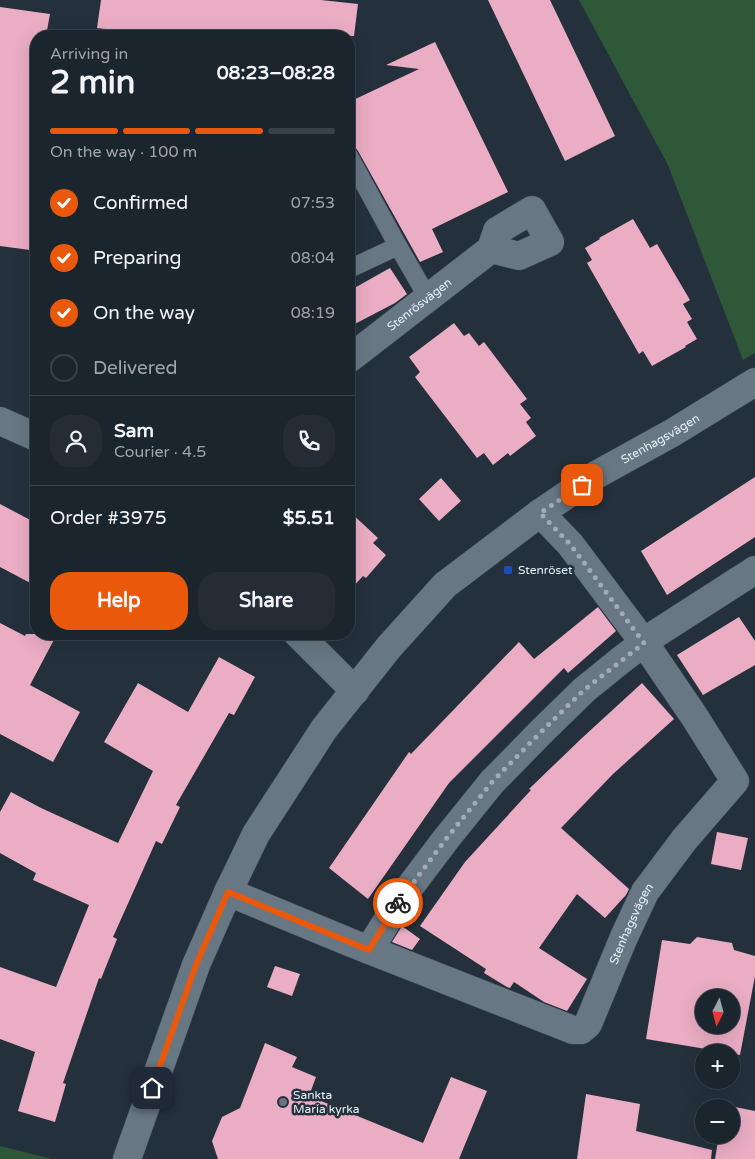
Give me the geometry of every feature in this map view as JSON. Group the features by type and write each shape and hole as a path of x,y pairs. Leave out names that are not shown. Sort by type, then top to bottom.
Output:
{"street":[{"name":"Stenrösvägen","path":"355,355 491,249"},
{"name":"Stenhagsvägen","path":"127,1159 196,965 256,834 324,729 354,690 389,647 445,585 540,513 596,475 672,433 755,382"},
{"path":"0,421 30,434"},
{"name":"Stenhagsvägen","path":"228,892 572,1030 581,1030 588,1024 645,892 684,840 735,781 689,708 644,643 570,544 540,513"},
{"path":"369,950 400,900 446,839 492,782 543,730 584,690 657,633 755,570"},
{"path":"304,640 354,690"}],"lane":[{"path":"355,167 428,298"},
{"path":"355,266 398,246"}],"green space":[{"path":"579,0 755,0 755,353 743,360 668,165"},
{"path":"0,1146 52,1159 0,1159"}],"building":[{"path":"101,0 321,0 358,4 355,30 114,30 97,28"},
{"path":"488,0 550,0 615,136 565,161"},
{"path":"0,7 50,14 47,30 30,30 30,250 0,246"},
{"path":"435,42 508,192 432,229 443,252 420,262 355,147 355,99 419,69 386,65"},
{"path":"633,219 650,248 657,244 690,300 683,304 692,319 687,322 697,339 652,366 643,351 639,354 587,263 592,260 585,248"},
{"path":"390,268 407,294 395,303 355,324 355,288"},
{"path":"454,323 464,336 469,333 479,346 484,342 527,399 520,404 531,418 526,422 536,436 510,456 508,453 493,465 484,453 477,458 415,377 420,372 409,357"},
{"path":"755,477 755,537 667,595 641,551"},
{"path":"441,478 461,501 439,521 419,499"},
{"path":"0,504 30,520 30,583 0,567"},
{"path":"355,517 378,538 373,543 386,555 366,578 363,576 355,585"},
{"path":"598,607 616,631 568,673 564,668 449,783 368,899 329,868 409,752 411,754 519,642 534,659"},
{"path":"739,617 755,641 755,665 703,695 677,655"},
{"path":"0,623 25,636 30,634 30,640 54,640 30,685 80,712 53,762 0,734"},
{"path":"219,657 255,677 234,715 229,713 176,805 180,807 162,844 156,841 113,937 117,939 101,979 99,978 63,1083 66,1084 55,1122 18,1111 35,1052 0,1039 0,967 56,987 89,905 33,880 36,873 0,853 0,812 11,792 41,808 118,843 153,771 104,742 138,683 188,712"},
{"path":"642,683 674,719 613,774 561,828 629,889 626,895 605,918 577,894 539,948 587,979 567,1011 544,1002 514,982 510,988 507,987 484,973 486,969 420,926 465,862 531,790 529,789"},
{"path":"717,832 748,838 741,870 711,864"},
{"path":"402,926 420,939 412,950 392,942"},
{"path":"697,937 732,943 734,950 755,956 755,976 740,1055 740,1044 695,1044 695,1047 646,1039 662,940 690,944"},
{"path":"275,966 300,974 292,996 267,987"},
{"name":"Sankta Maria kyrka","path":"265,1043 297,1057 292,1067 316,1077 309,1096 423,1143 451,1077 487,1091 459,1159 218,1159 212,1141 222,1117 240,1108"},
{"path":"586,1094 640,1104 636,1131 712,1150 711,1159 577,1159"},
{"path":"740,1108 755,1111 755,1159 715,1159 718,1144 740,1144"}],"way so far":[{"path":"398,903 492,782 584,690 644,643 570,544 540,513 582,485"}],"place":[{"name":"Stenröset","path":"508,570"},
{"name":"Sankta Maria kyrka","path":"283,1102"}],"route":[{"path":"152,1088 196,965 228,892 369,950 398,903"}]}
